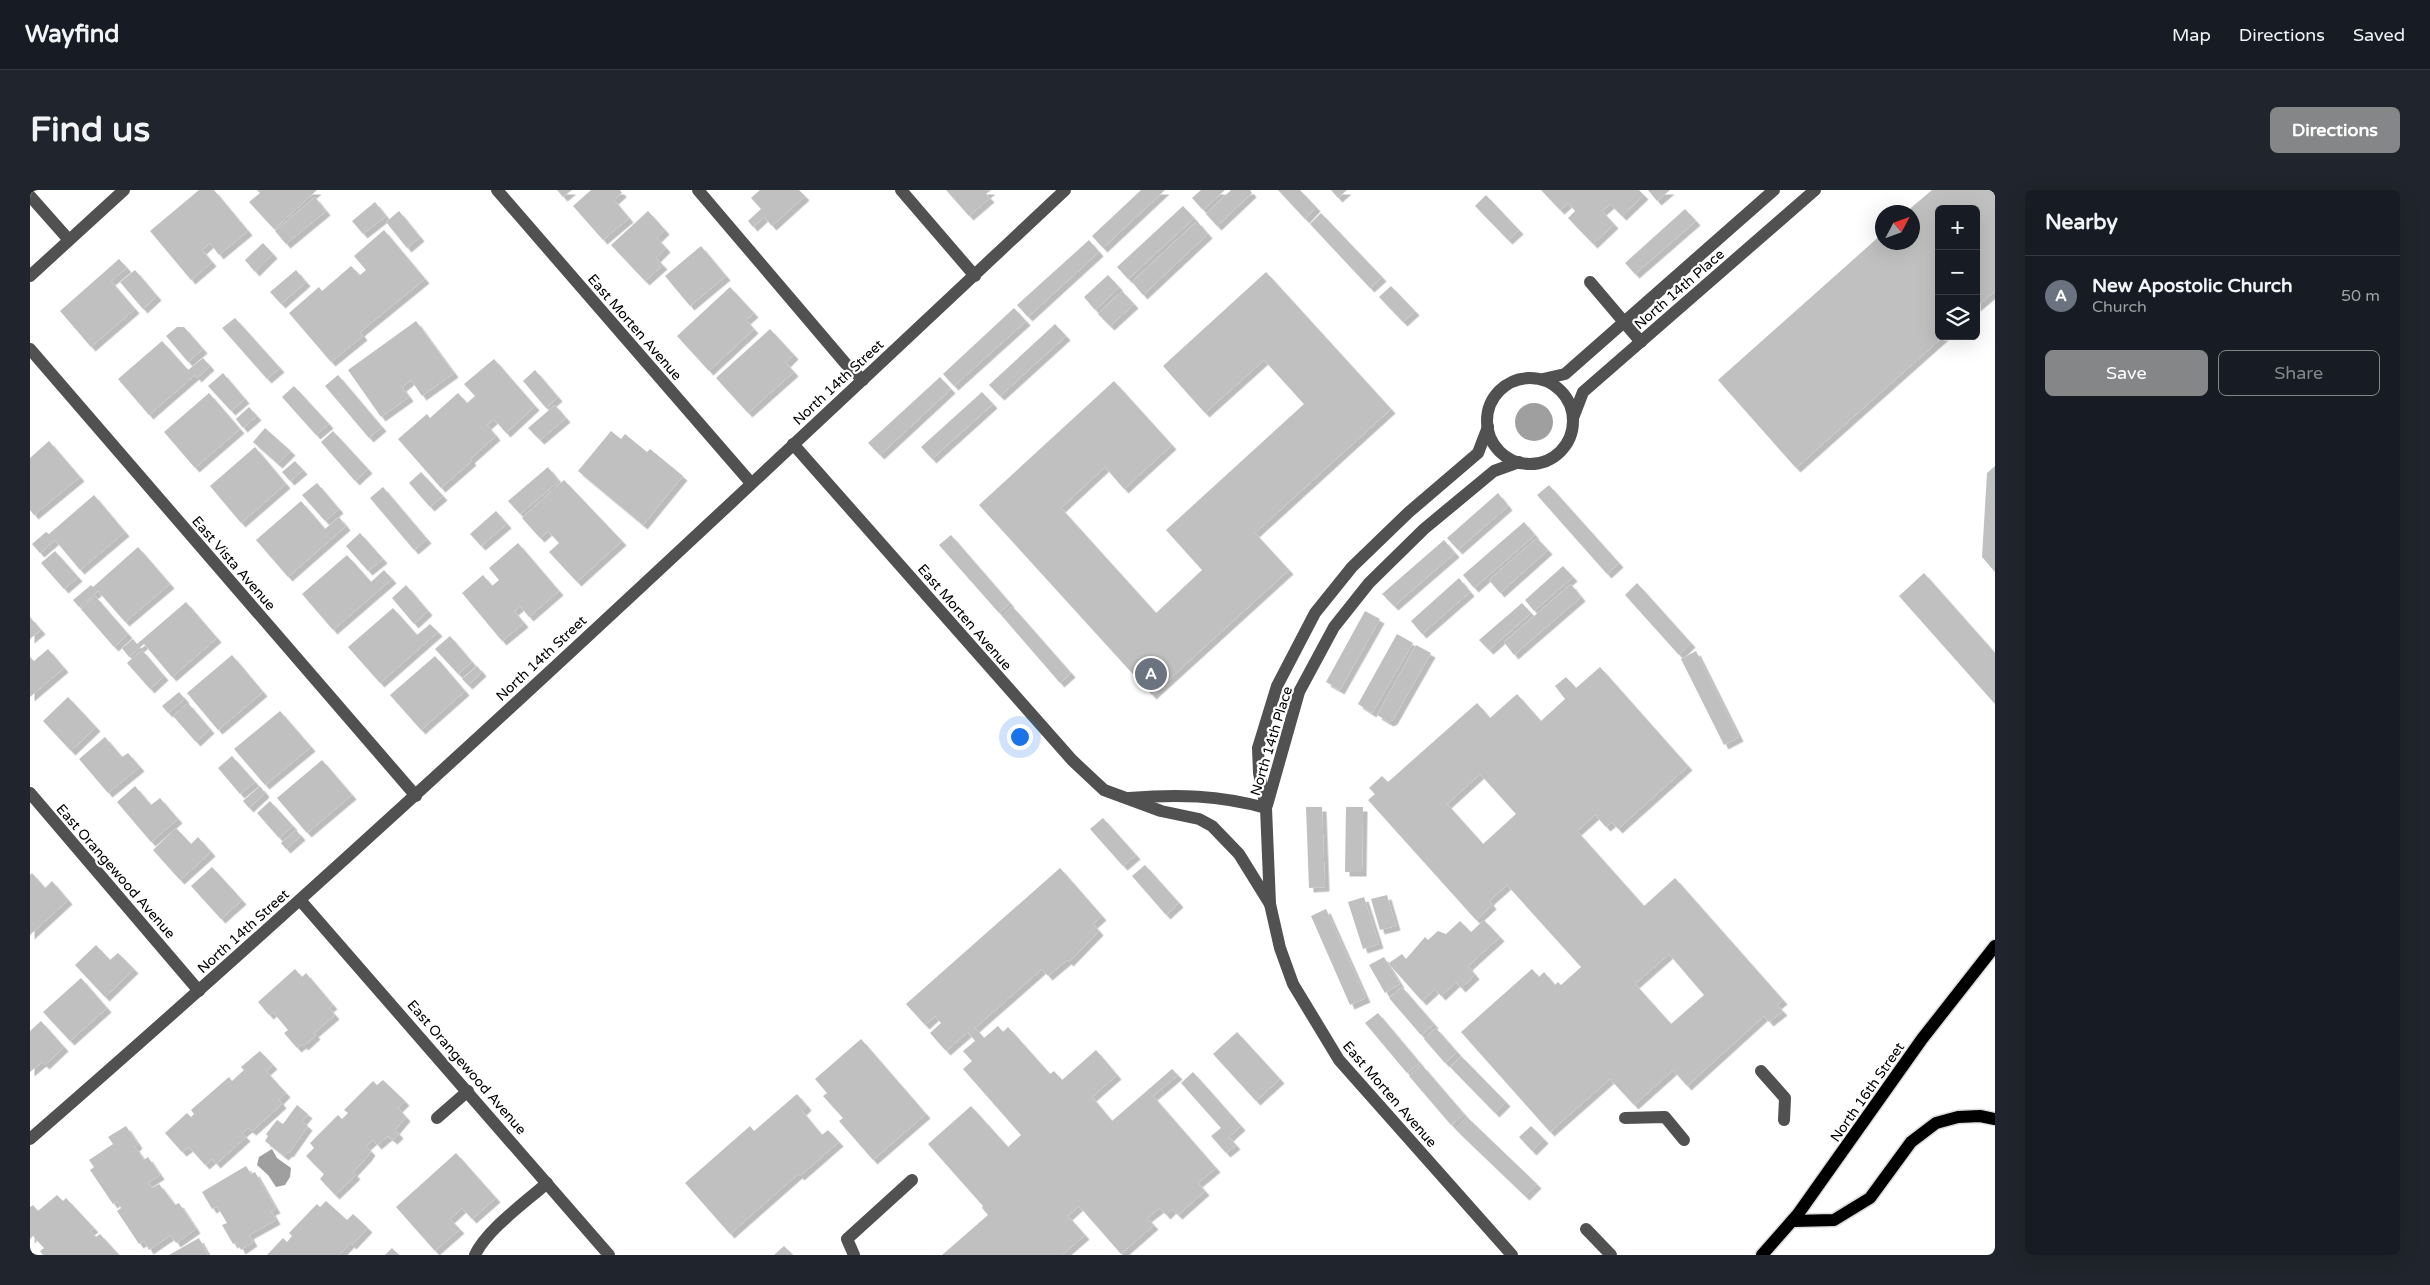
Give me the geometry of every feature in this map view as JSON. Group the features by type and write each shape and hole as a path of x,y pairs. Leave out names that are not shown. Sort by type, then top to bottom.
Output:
{"main road":[{"name":"North 16th Street","path":"1762,1255 1793,1221 1922,1039 1995,946"},
{"path":"1793,1221 1834,1220 1870,1198 1911,1142 1936,1123 1958,1116 1980,1116 1995,1119"}],"street":[{"path":"30,276 124,190"},
{"name":"East Morten Avenue","path":"497,190 751,483"},
{"path":"698,190 846,364 863,380"},
{"path":"901,190 975,276"},
{"name":"North 14th Street","path":"30,1139 199,991 416,796 1065,190"},
{"name":"North 14th Place","path":"1266,808 1259,773 1258,748 1277,686 1315,614 1352,567 1408,512 1478,453 1488,427 1488,414 1491,403 1498,392 1507,384 1518,379 1530,377 1542,379 1565,374 1774,190"},
{"name":"North 14th Place","path":"1266,808 1299,692 1334,627 1369,583 1424,529 1494,470 1518,462 1537,463 1549,460 1560,452 1568,442 1572,431 1573,418 1584,392 1815,190"},
{"path":"30,196 69,240"},
{"path":"1590,282 1641,342"},
{"name":"East Vista Avenue","path":"30,349 416,796"},
{"path":"1542,379 1555,385 1564,394 1571,405 1573,418"},
{"path":"1488,427 1498,449 1518,462"},
{"name":"East Morten Avenue","path":"793,444 1072,760 1104,790 1124,799 1161,811 1198,819 1212,826 1239,854 1270,904"},
{"name":"East Orangewood Avenue","path":"30,793 199,991"},
{"path":"1124,799 1174,795 1204,796 1235,799 1266,808"},
{"name":"East Morten Avenue","path":"1266,808 1270,904 1280,948 1293,984 1339,1060 1512,1255"},
{"name":"East Orangewood Avenue","path":"300,900 609,1255"},
{"path":"1760,1071 1785,1098 1784,1120"},
{"path":"437,1118 468,1091"},
{"path":"1625,1118 1665,1117 1684,1140"},
{"path":"854,1255 847,1239 912,1180"},
{"path":"475,1255 479,1244 547,1183"},
{"path":"1586,1229 1611,1255"}],"shaded area":[{"path":"1534,403 1548,408 1553,422 1548,436 1534,441 1520,436 1515,422 1520,408"},
{"path":"272,1149 277,1158 291,1168 290,1177 285,1185 276,1187 268,1175 257,1165 259,1157"}],"building":[{"path":"199,190 214,190 248,231 219,255 210,243 202,250 212,262 191,280 150,231"},
{"path":"257,190 317,190 274,229 249,202 260,193"},
{"path":"557,190 572,190 563,197"},
{"path":"591,190 620,190 622,193 614,200 629,218 603,240 573,206"},
{"path":"760,190 799,190 805,196 772,226 764,217 753,227 748,221 761,209 751,198"},
{"path":"946,190 991,190 986,194 990,198 969,216"},
{"path":"1141,190 1165,190 1103,248 1092,236"},
{"path":"1201,190 1225,190 1203,210 1192,198"},
{"path":"1231,190 1250,190 1252,193 1217,226 1206,214"},
{"path":"1278,190 1300,190 1316,207 1305,219"},
{"path":"1331,190 1347,190 1338,198"},
{"path":"1541,190 1639,190 1644,195 1622,216 1610,204 1602,211 1614,224 1593,244 1568,218 1575,211 1568,203 1560,210"},
{"path":"1648,190 1670,190 1657,201"},
{"path":"1932,190 1995,190 1995,291 1980,304 1980,205 1935,205 1935,340 1940,340 1796,468 1718,380 1875,240 1875,250 1920,250 1920,205 1914,205"},
{"path":"1486,195 1519,230 1508,240 1475,206"},
{"path":"315,197 326,211 286,244 275,231"},
{"path":"375,202 386,216 363,234 352,221"},
{"path":"1183,206 1194,218 1128,279 1117,267"},
{"path":"1685,209 1696,221 1635,274 1625,263"},
{"path":"399,211 420,237 407,248 386,222"},
{"path":"648,211 665,230 657,238 666,248 656,258 663,265 645,281 611,245"},
{"path":"1321,213 1382,277 1370,288 1310,224"},
{"path":"1197,221 1208,234 1143,295 1132,282"},
{"path":"384,230 425,279 360,332 363,336 331,362 289,313 319,287 322,291 351,266 360,275 366,270 354,256"},
{"path":"1089,240 1099,252 1028,317 1017,305"},
{"path":"263,243 273,254 255,272 245,260"},
{"path":"701,246 726,276 690,306 665,276"},
{"path":"119,259 127,268 111,281 135,309 91,347 60,311"},
{"path":"135,270 157,296 143,309 120,282"},
{"path":"296,270 306,282 281,304 270,292"},
{"path":"1266,272 1391,409 1255,533 1289,570 1152,695 979,505 1114,381 1172,445 1124,489 1105,467 1061,508 1156,613 1202,570 1166,530 1304,404 1264,360 1205,413 1163,366"},
{"path":"1108,275 1119,287 1095,310 1084,297"},
{"path":"1391,286 1415,311 1403,322 1379,297"},
{"path":"730,287 754,313 746,320 754,329 709,371 677,336"},
{"path":"1122,291 1134,304 1110,326 1098,314"},
{"path":"1014,308 1026,321 954,386 943,374"},
{"path":"235,318 280,368 267,379 222,328"},
{"path":"416,321 454,373 422,396 411,380 402,387 409,397 381,417 348,370"},
{"path":"1055,324 1066,336 1000,396 989,385"},
{"path":"177,327 184,327 203,349 188,362 166,336"},
{"path":"770,329 794,355 786,363 794,372 748,413 716,378"},
{"path":"162,341 188,370 203,358 210,366 197,378 195,375 149,415 118,379"},
{"path":"494,359 535,406 506,433 494,419 487,425 496,436 470,459 472,461 441,488 398,439 427,414 430,418 458,393 467,403 475,396 464,384"},
{"path":"535,370 558,397 546,408 523,381"},
{"path":"223,373 245,399 231,411 208,386"},
{"path":"338,375 382,427 369,438 325,386"},
{"path":"940,377 951,389 880,455 868,443"},
{"path":"294,386 329,424 316,435 282,397"},
{"path":"982,392 993,404 932,459 921,447"},
{"path":"209,393 240,429 195,468 164,432"},
{"path":"555,405 566,418 540,440 528,428"},
{"path":"249,407 257,416 243,428 236,419"},
{"path":"265,428 291,451 278,464 253,442"},
{"path":"333,431 368,469 355,481 321,442"},
{"path":"611,431 621,439 625,434 647,452 650,449 683,476 643,525 578,471"},
{"path":"49,441 80,477 34,515 30,510 30,458"},
{"path":"255,447 286,484 241,523 210,486"},
{"path":"295,461 303,470 290,481 282,472"},
{"path":"1995,466 1995,572 1982,557 1987,473"},
{"path":"548,467 559,481 520,514 508,501"},
{"path":"421,472 443,496 430,507 409,483"},
{"path":"564,480 622,541 577,582 549,552 559,543 548,531 540,538 522,518"},
{"path":"317,483 339,509 325,521 302,495"},
{"path":"1549,485 1619,563 1607,574 1537,495"},
{"path":"383,487 427,539 414,550 370,498"},
{"path":"1498,493 1508,506 1458,550 1447,538"},
{"path":"94,495 125,532 80,570 55,540 40,553 32,544 46,532 49,534"},
{"path":"301,501 325,529 339,517 346,526 288,577 256,540"},
{"path":"496,511 507,524 481,546 470,534"},
{"path":"1524,522 1535,535 1474,588 1463,575"},
{"path":"360,533 383,559 368,571 346,546"},
{"path":"951,535 1010,603 999,613 939,545"},
{"path":"1537,538 1548,550 1500,593 1489,580"},
{"path":"1444,540 1455,553 1394,606 1382,594"},
{"path":"518,543 559,591 529,617 520,606 514,611 524,623 502,641 462,593 483,575 492,586 499,580 489,568"},
{"path":"138,547 170,584 125,622 98,591 79,607 73,600 91,585 93,587"},
{"path":"55,551 78,577 64,589 41,563"},
{"path":"347,555 371,582 384,570 392,579 333,630 302,594"},
{"path":"1563,566 1573,577 1534,611 1525,600"},
{"path":"1924,573 1995,653 1995,704 1899,596"},
{"path":"1459,578 1470,592 1422,634 1411,621"},
{"path":"1637,583 1691,643 1679,655 1625,595"},
{"path":"1571,584 1581,597 1514,655 1504,642"},
{"path":"406,585 428,611 414,624 392,598"},
{"path":"95,596 128,634 114,647 81,609"},
{"path":"186,602 217,638 172,677 144,644 129,657 122,648 133,639 137,644"},
{"path":"1522,603 1531,613 1489,650 1479,640"},
{"path":"1012,606 1071,673 1060,683 1002,616"},
{"path":"393,608 417,635 430,624 438,632 380,683 348,647"},
{"path":"1365,611 1380,619 1340,690 1326,682"},
{"path":"30,617 41,630 30,639"},
{"path":"1397,634 1413,643 1372,713 1358,704"},
{"path":"450,636 472,662 458,674 435,649"},
{"path":"1416,645 1431,653 1393,720 1389,722 1377,715"},
{"path":"48,649 64,668 30,697 30,657 34,661"},
{"path":"142,650 164,676 150,689 127,663"},
{"path":"1696,651 1739,737 1724,745 1681,659"},
{"path":"232,655 263,692 218,730 187,693"},
{"path":"435,656 465,691 421,730 390,695"},
{"path":"477,666 482,672 468,685 462,679"},
{"path":"1600,667 1688,766 1618,829 1612,822 1606,827 1595,815 1577,831 1644,906 1675,878 1783,1000 1777,1005 1783,1011 1769,1022 1764,1016 1687,1086 1673,1070 1634,1105 1610,1079 1550,1132 1461,1032 1532,969 1539,977 1544,972 1555,985 1558,982 1561,985 1581,967 1507,885 1489,901 1492,905 1476,920 1368,800 1375,794 1369,788 1382,776 1388,782 1477,703 1490,718 1517,694 1541,721 1565,699 1555,686 1566,677 1576,688","holes":["1480,774 1516,814 1483,844 1447,804","1669,954 1704,995 1671,1024 1635,984"]},
{"path":"179,692 185,699 168,713 162,706"},
{"path":"68,697 96,727 71,751 43,721"},
{"path":"188,703 210,729 196,742 173,716"},
{"path":"280,711 311,747 265,785 234,749"},
{"path":"105,737 122,757 128,753 140,767 108,793 79,759"},
{"path":"232,756 255,782 240,794 218,768"},
{"path":"322,760 352,795 307,833 277,798"},
{"path":"135,786 151,805 160,798 178,819 151,842 117,802"},
{"path":"260,786 265,793 249,808 243,801"},
{"path":"270,801 293,826 279,838 257,813"},
{"path":"1306,807 1322,807 1325,887 1309,888"},
{"path":"1346,807 1363,807 1362,872 1345,872"},
{"path":"1103,818 1136,855 1123,866 1090,829"},
{"path":"176,828 191,844 198,837 211,852 180,880 153,850"},
{"path":"296,830 301,836 286,849 281,843"},
{"path":"1145,865 1179,903 1166,915 1132,876"},
{"path":"212,867 242,900 221,919 191,886"},
{"path":"1060,868 1102,916 1093,924 1099,931 1069,962 1067,960 1048,976 1042,969 975,1028 984,1038 998,1026 1003,1032 1008,1027 1050,1074 1054,1071 1062,1080 1096,1050 1117,1075 1092,1097 1112,1121 1172,1069 1178,1075 1153,1096 1216,1168 1198,1183 1205,1191 1178,1215 1172,1209 1166,1215 1160,1208 1147,1218 1154,1225 1121,1254 1079,1206 1068,1216 1085,1235 1062,1255 942,1255 988,1215 982,1208 983,1206 928,1144 971,1106 1008,1147 1021,1135 963,1069 972,1061 963,1051 975,1041 968,1032 946,1051 930,1033 941,1023 935,1016 925,1025 906,1004"},
{"path":"32,873 45,888 52,881 68,900 30,935 30,875"},
{"path":"1387,895 1396,926 1380,930 1371,899"},
{"path":"1364,897 1379,944 1363,949 1348,902"},
{"path":"1326,909 1366,998 1350,1005 1311,916"},
{"path":"1484,920 1500,937 1468,966 1475,975 1461,988 1456,982 1441,996 1435,989 1422,1001 1389,963 1402,954 1406,959 1425,937 1428,940 1438,931 1446,934 1460,921 1471,932"},
{"path":"96,945 110,960 118,953 134,969 105,997 75,965"},
{"path":"1384,957 1400,984 1385,993 1369,965"},
{"path":"295,969 302,977 306,973 333,1005 329,1008 335,1015 314,1033 316,1035 304,1046 302,1044 297,1048 284,1033 288,1030 273,1012 269,1015 258,1002"},
{"path":"81,978 107,1008 70,1041 43,1012"},
{"path":"1402,987 1434,1024 1421,1035 1389,998"},
{"path":"1378,1013 1420,1063 1407,1073 1365,1023"},
{"path":"41,1021 64,1047 45,1065 42,1062 30,1072 30,1031"},
{"path":"1436,1028 1457,1052 1445,1063 1424,1039"},
{"path":"1237,1032 1280,1079 1256,1101 1213,1054"},
{"path":"861,1039 926,1114 873,1160 839,1121 843,1118 823,1096 827,1093 815,1079"},
{"path":"260,1051 273,1065 266,1071 286,1093 279,1100 282,1104 252,1131 248,1128 242,1133 246,1137 216,1164 212,1159 205,1165 189,1147 182,1152 165,1133 187,1113 191,1117 194,1114 191,1110 229,1077 232,1081 244,1070 241,1067"},
{"path":"1461,1056 1506,1102 1495,1113 1450,1067"},
{"path":"1422,1065 1464,1114 1451,1125 1409,1076"},
{"path":"1193,1072 1241,1126 1229,1137 1236,1145 1226,1153 1211,1136 1221,1128 1181,1083"},
{"path":"383,1080 405,1101 398,1108 406,1117 395,1130 399,1134 393,1140 388,1136 377,1145 373,1140 366,1146 371,1151 353,1172 356,1175 335,1195 320,1179 324,1174 306,1156 314,1148 310,1143 338,1115 342,1119 348,1113 344,1110 373,1081 377,1085"},
{"path":"797,1094 807,1106 802,1111 822,1135 828,1130 839,1142 800,1176 798,1174 730,1234 685,1183 750,1126 754,1131"},
{"path":"297,1105 308,1114 302,1121 308,1126 289,1153 284,1156 265,1141 268,1136 266,1134 277,1120 283,1124"},
{"path":"1467,1117 1537,1184 1525,1196 1455,1129"},
{"path":"126,1126 138,1144 135,1147 144,1160 148,1157 160,1175 148,1183 152,1188 159,1184 175,1205 179,1203 196,1229 176,1243 171,1235 149,1250 144,1241 139,1244 117,1211 121,1208 117,1201 113,1204 90,1170 94,1167 89,1160 113,1144 108,1137"},
{"path":"1531,1126 1544,1139 1532,1151 1519,1137"},
{"path":"456,1153 496,1198 472,1219 462,1208 450,1219 460,1229 435,1251 396,1207"},
{"path":"246,1166 251,1174 255,1172 276,1209 271,1211 276,1220 249,1235 253,1242 241,1250 237,1242 233,1244 222,1225 227,1223 217,1206 212,1209 202,1192"},
{"path":"57,1195 63,1201 66,1198 94,1228 90,1231 96,1237 100,1234 119,1255 43,1255 40,1251 44,1248 33,1236 30,1239 30,1207 33,1205 38,1211"},
{"path":"326,1201 347,1220 353,1214 368,1228 352,1245 350,1243 339,1255 267,1255 283,1238 287,1242 292,1236 289,1233 317,1204 320,1207"},
{"path":"199,1238 208,1255 169,1255"},
{"path":"784,1246 793,1255 774,1255"},
{"path":"392,1248 399,1255 385,1255"}],"place":[{"name":"New Apostolic Church","path":"1151,674"}]}
